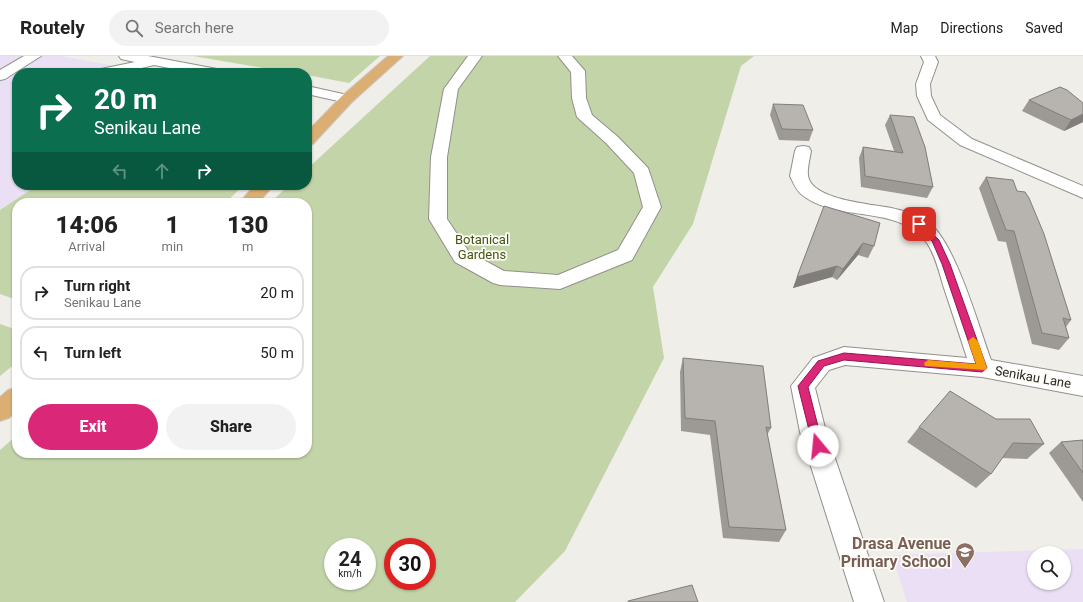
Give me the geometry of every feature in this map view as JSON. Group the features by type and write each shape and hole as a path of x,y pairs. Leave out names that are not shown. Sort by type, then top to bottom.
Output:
{"main road":[{"path":"312,136 347,99 396,56"},
{"path":"253,198 260,190"},
{"path":"0,411 12,401"}],"street":[{"path":"14,68 34,56"},
{"path":"126,56 190,68"},
{"path":"475,56 451,89 439,157 438,220 462,257 500,278 560,282 625,255 652,207 642,172 612,140 585,117 579,98 578,71 565,56"},
{"path":"928,56 931,62 923,84 924,96 933,117 966,142 1083,193"},
{"path":"127,68 158,62"},
{"path":"0,76 12,69"},
{"path":"0,85 12,84"},
{"path":"312,91 347,99"},
{"path":"803,151 799,176 807,190 824,200 892,214 919,224 935,240 946,264 982,368"},
{"name":"Senikau Lane","path":"869,602 813,432 803,386 821,364 844,356 982,368 1083,386"}],"shaded area":[{"path":"0,56 60,56 126,68 12,68 12,190 30,190 18,198 12,198 12,202 0,210"},
{"name":"Drasa Avenue Primary School","path":"1071,549 1083,549 1083,602 907,602 892,555 1027,551 1027,590 1071,590"}],"green space":[{"path":"193,56 380,56 349,83 312,76 312,68 264,68"},
{"name":"Botanical Gardens","path":"430,56 754,56 741,66 693,224 653,287 664,358 565,551 515,602 0,602 0,450 12,439 12,458 312,458 312,198 275,198 284,190 312,190 312,164"},
{"path":"30,190 239,190 230,198 18,198"},
{"path":"12,202 12,298 0,294 0,210"},
{"path":"0,324 12,328 12,366 0,376"}],"building":[{"path":"1060,87 1067,90 1083,103 1083,114 1071,120 1029,100"},
{"path":"773,104 803,105 813,130 782,129"},
{"path":"890,115 914,117 925,147 933,187 865,176 863,147 903,153"},
{"path":"986,177 1013,180 1017,191 1025,192 1029,198 1044,234 1071,320 1063,318 1069,338 1042,333 1014,231 1006,230"},
{"path":"824,206 880,223 874,246 863,243 843,269 837,266 797,277"},
{"path":"683,358 763,366 771,428 766,427 786,530 729,527 715,421 685,418"},
{"path":"950,391 996,419 1030,419 1044,444 1013,443 991,474 919,427"},
{"path":"1083,440 1083,473 1061,442"},
{"path":"692,585 698,602 628,602 628,601"}],"slow traffic":[{"path":"928,363 982,368 973,341"}],"place":[{"name":"Drasa Avenue Primary School","path":"965,569"}],"route":[{"path":"818,446 813,432 803,386 821,364 844,356 982,368 946,264 935,240 919,224"}]}
